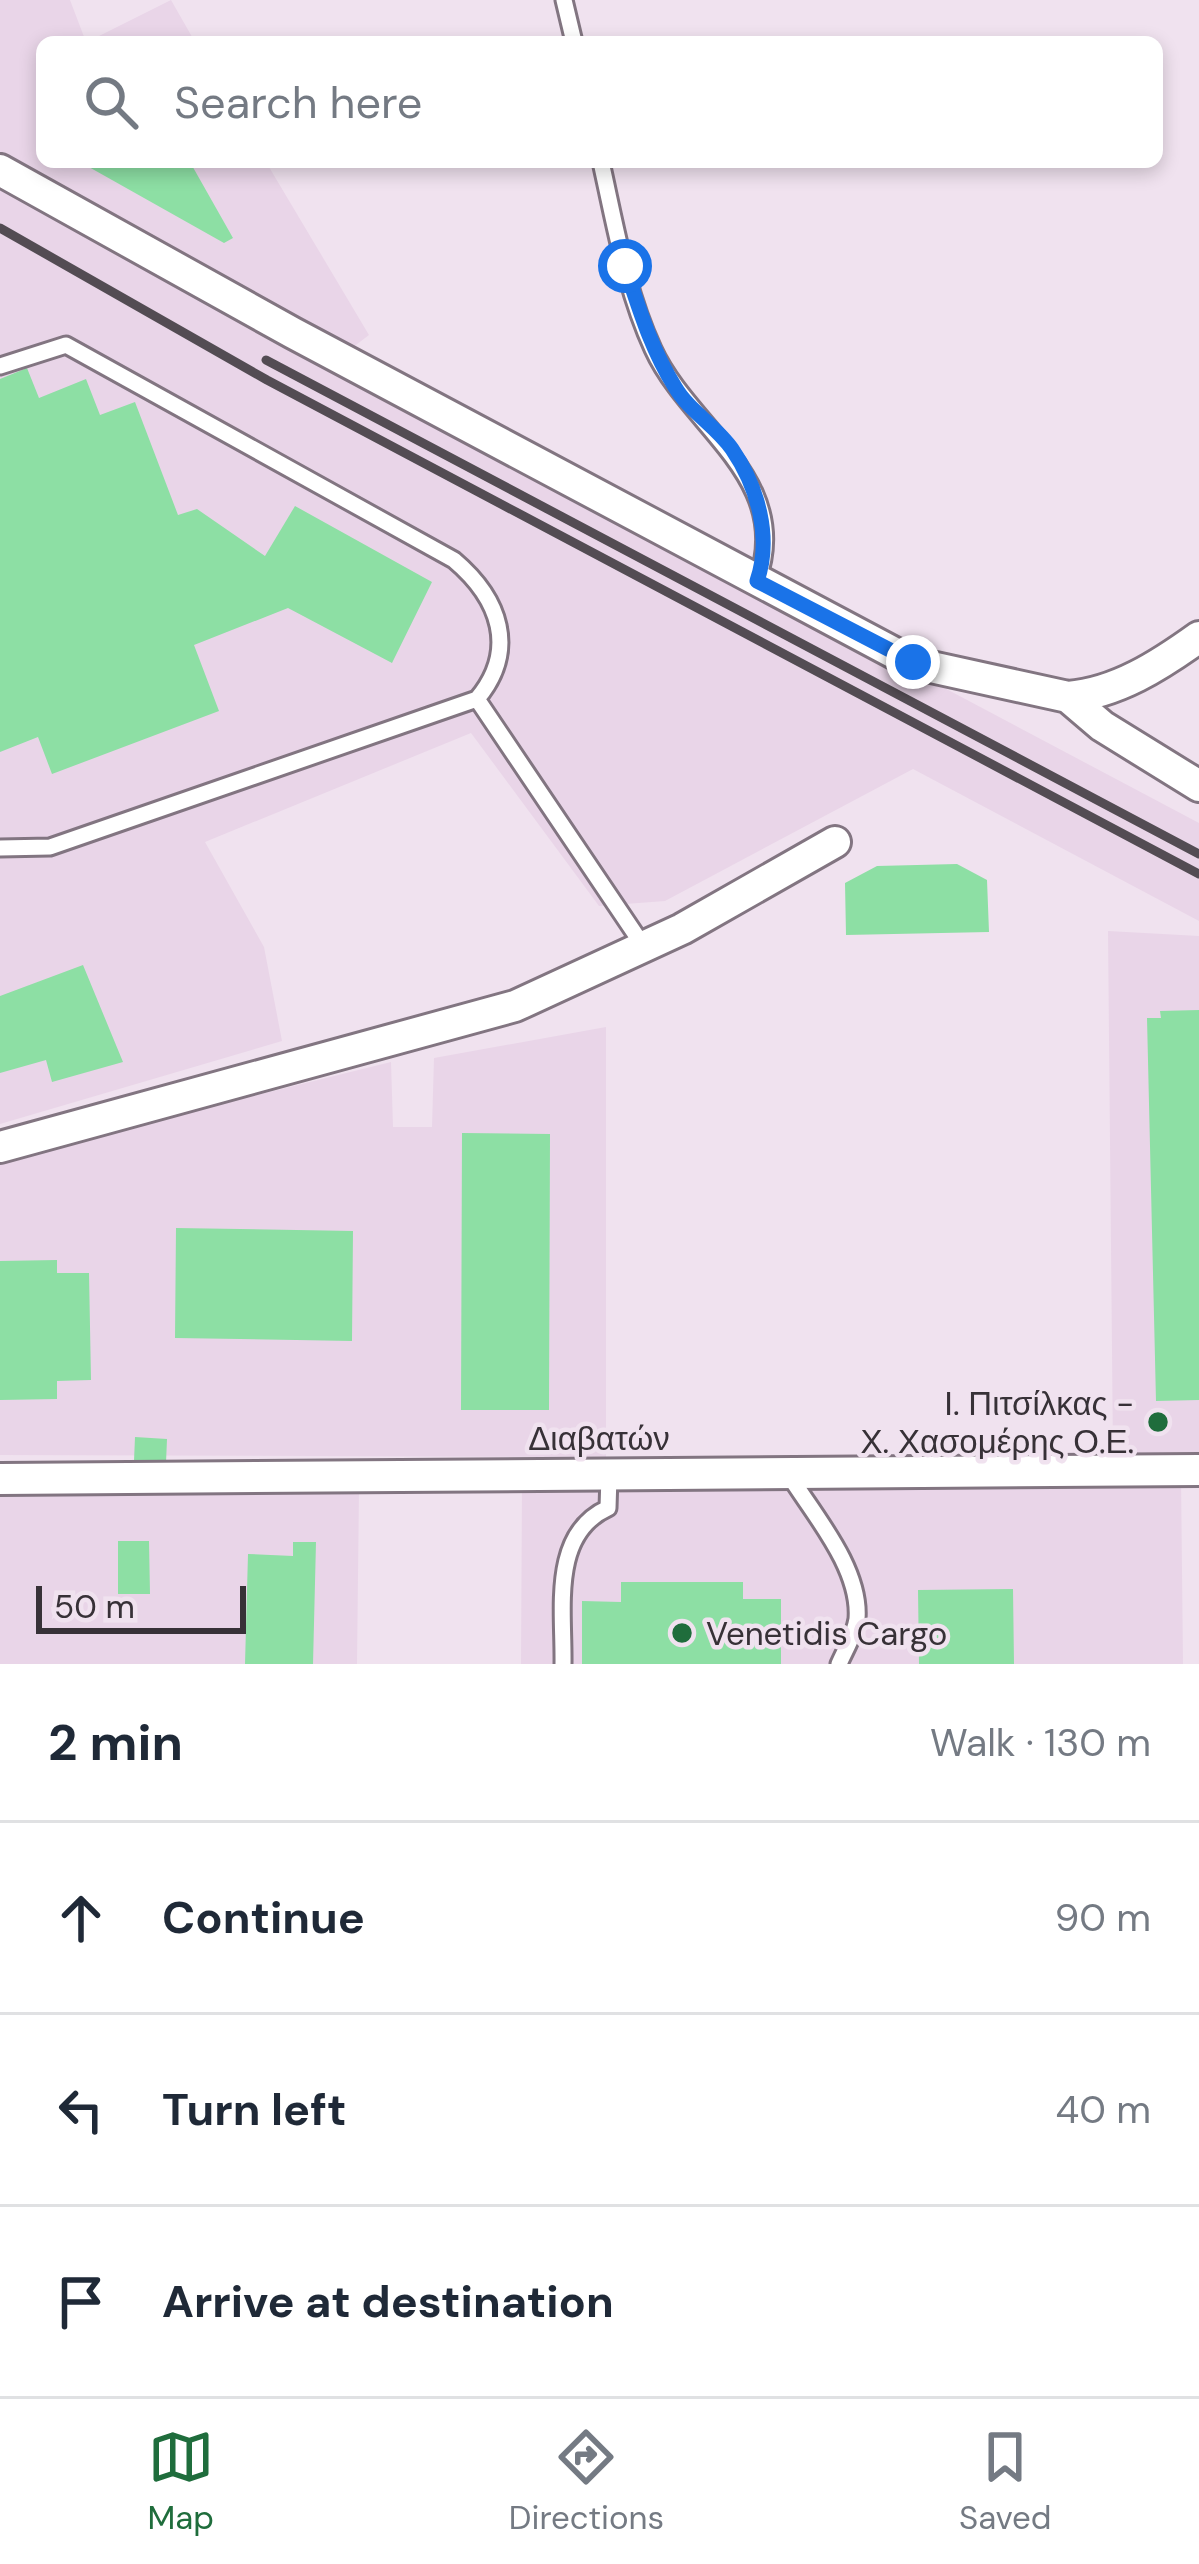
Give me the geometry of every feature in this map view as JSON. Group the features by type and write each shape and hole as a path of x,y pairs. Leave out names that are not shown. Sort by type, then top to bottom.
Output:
{"street":[{"path":"0,170 103,231 913,662 1067,697 1115,688 1199,637"},
{"path":"1067,697 1102,726 1199,786"},
{"path":"0,1147 465,1022 533,998 644,947 835,842"},
{"name":"Διαβατών","path":"0,1479 1199,1470"}],"lane":[{"path":"564,0 573,36"},
{"path":"602,168 625,266 652,348 678,393 732,449 759,506 766,555 757,581"},
{"path":"0,366 66,345 454,560 476,578 490,603 501,647 499,674 477,699 50,847 0,848"},
{"path":"477,699 644,947"},
{"path":"786,1471 838,1556 856,1598 857,1623 839,1664"},
{"path":"562,1664 565,1564 575,1532 608,1508 609,1476"}],"shaded area":[{"path":"0,0 70,0 84,36 36,36 36,168 270,168 369,335 352,348 0,156"},
{"path":"171,0 192,36 99,36"},
{"path":"0,180 84,232 1199,823 1199,921 913,769 665,901 599,906 471,733 205,842 264,947 282,1041 0,1124"},
{"path":"1108,931 1199,936 1199,1453 1113,1455"},
{"path":"606,1027 606,1457 0,1455 0,1158 391,1062 393,1127 432,1127 434,1058"},
{"path":"1181,1477 1183,1664 521,1664 522,1486"},
{"path":"359,1489 357,1664 0,1664 0,1491"}],"building":[{"path":"91,168 193,168 233,238 224,243"},
{"path":"27,368 39,398 86,379 100,415 135,402 178,515 197,509 265,556 295,506 432,582 392,663 288,608 194,645 219,711 52,774 38,737 0,752 0,379"},
{"path":"957,864 987,880 989,932 846,935 845,883 877,866"},
{"path":"83,965 123,1062 52,1082 46,1060 0,1073 0,996"},
{"path":"1199,1010 1199,1400 1156,1401 1147,1018 1161,1018 1160,1011"},
{"path":"462,1133 550,1134 549,1410 461,1410"},
{"path":"176,1228 353,1231 352,1341 175,1338"},
{"path":"57,1260 57,1273 89,1273 91,1380 57,1381 57,1399 0,1400 0,1261"},
{"path":"135,1437 167,1439 166,1463 134,1461"},
{"path":"118,1541 149,1541 150,1594 118,1594"},
{"path":"293,1542 316,1542 313,1664 245,1664 248,1554 293,1556"},
{"name":"Venetidis Cargo","path":"621,1582 743,1582 743,1599 781,1599 781,1664 582,1664 582,1601 621,1602"},
{"path":"1013,1589 1014,1664 919,1664 918,1590"}],"railway":[{"path":"0,228 267,380 1199,874"},
{"path":"266,360 1199,854"}],"place":[{"name":"Ι. Πιτσίλκας - Χ. Χασομέρης Ο.Ε.","path":"1158,1422"},
{"name":"Venetidis Cargo","path":"682,1633"}],"route":[{"path":"625,266 652,348 678,393 732,449 759,506 766,555 757,581 913,662"}]}
